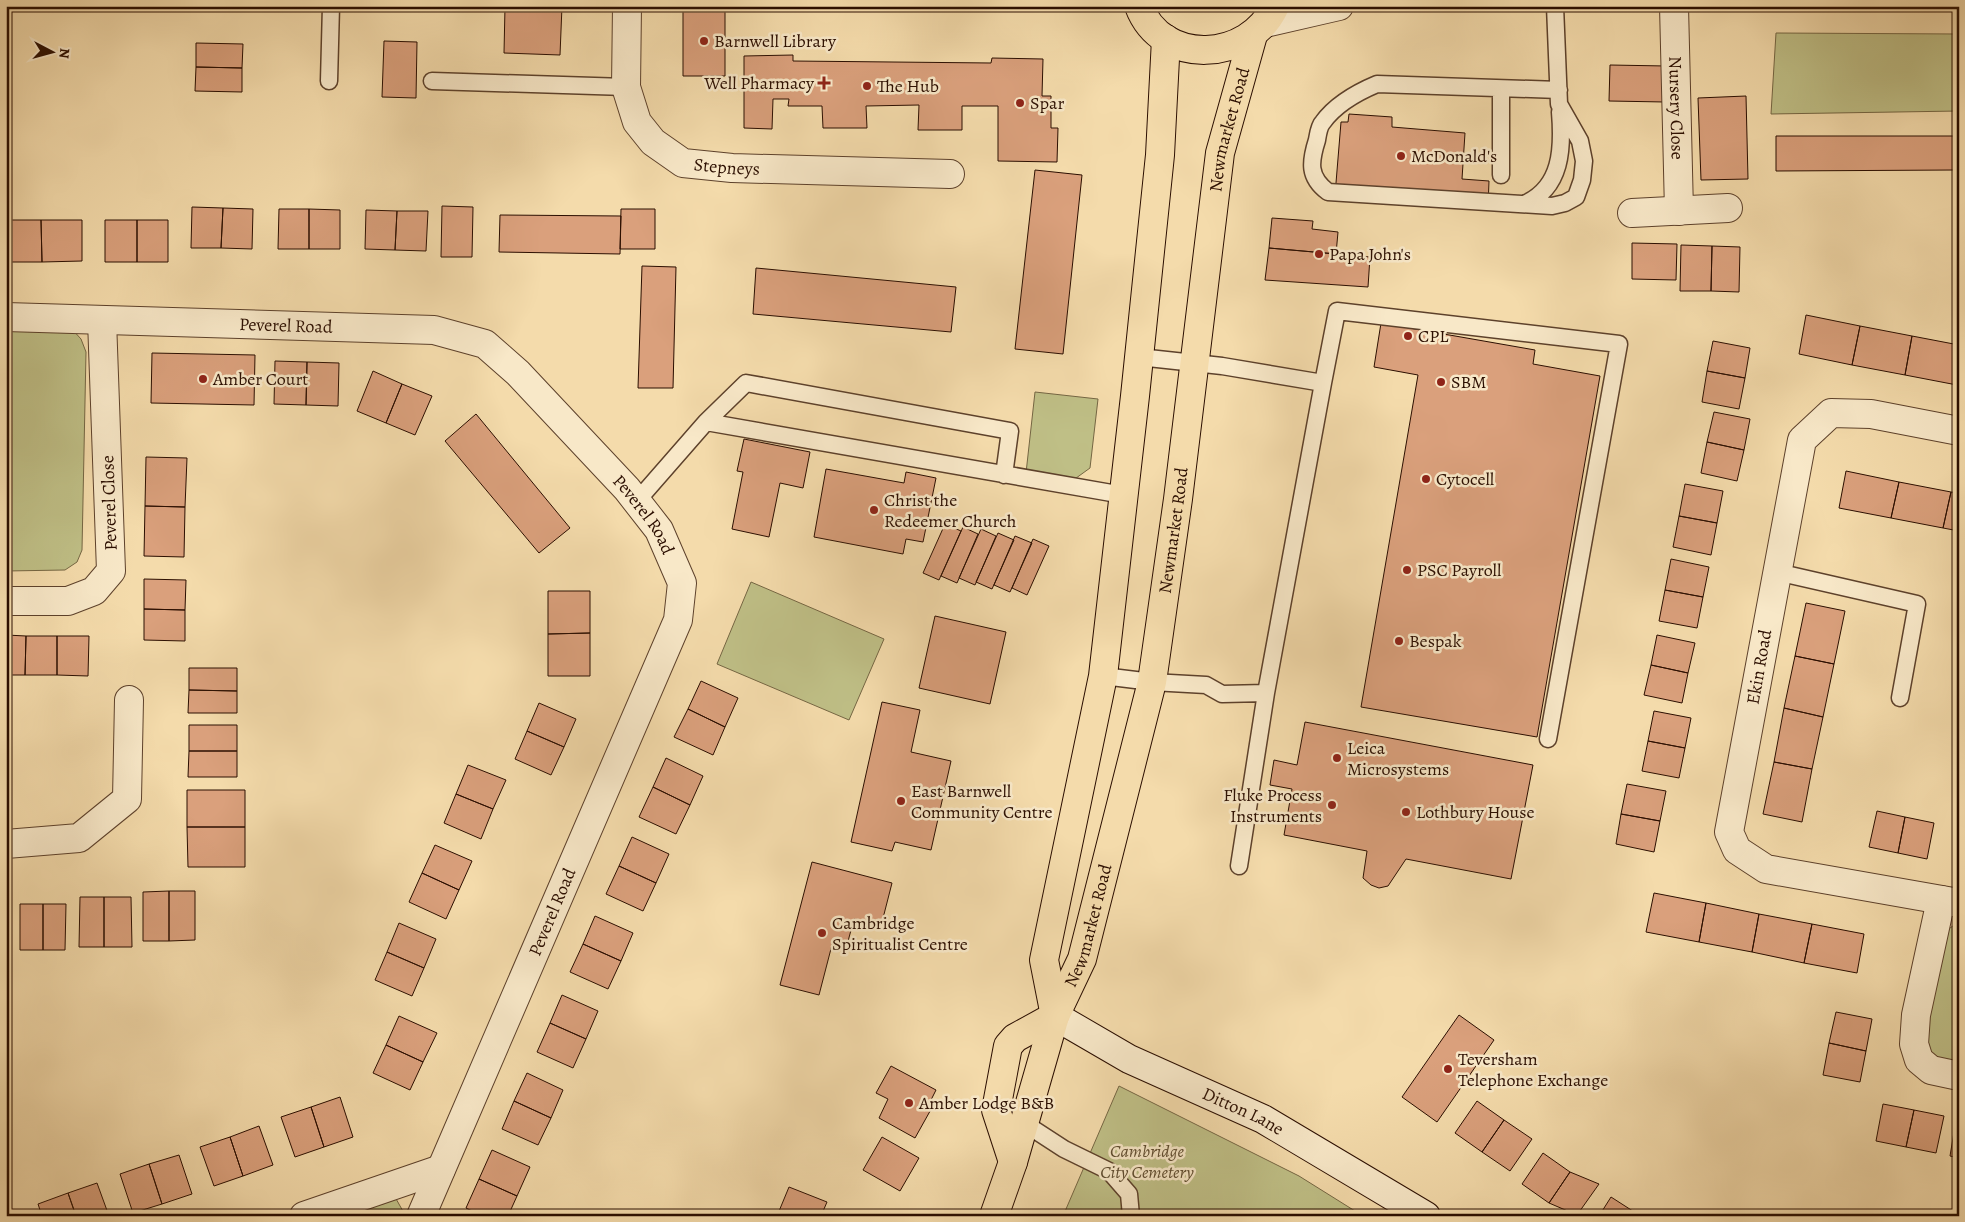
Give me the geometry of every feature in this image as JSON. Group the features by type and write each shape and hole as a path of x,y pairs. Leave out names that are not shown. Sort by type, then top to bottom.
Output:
{"main road":[{"name":"Newmarket Road","path":"1136,9 1153,28 1166,38 1187,48 1209,50 1232,46 1264,21"},
{"name":"Newmarket Road","path":"994,1216 1013,1162 1055,1016 1082,959 1152,682 1195,363 1220,153 1264,21"},
{"name":"Newmarket Road","path":"1055,1016 1044,960 1102,676 1160,155 1166,38"},
{"path":"1013,1162 996,1110 1008,1046 1015,1038 1055,1016"}],"street":[{"name":"Stepneys","path":"627,6 626,88 637,122 653,142 683,163 732,168 950,174"},
{"path":"1264,21 1339,6"},
{"name":"Nursery Close","path":"1674,6 1679,211"},
{"path":"1632,213 1728,208"},
{"name":"Peverel Road","path":"6,318 434,330 485,344 518,373 637,501 660,530 682,583 678,620 421,1216"},
{"name":"Peverel Close","path":"6,601 68,601 94,591 111,571 102,320"},
{"name":"Ekin Road","path":"1959,432 1871,414 1831,413 1802,440 1729,832 1737,850 1766,869 1950,902 1916,1015 1914,1044 1919,1060 1931,1070 1959,1076"},
{"path":"6,844 79,838 127,799 129,700"},
{"name":"Ditton Lane","path":"1055,1016 1129,1059 1263,1119 1426,1216"},
{"path":"304,1216 441,1168"}],"lane":[{"path":"329,81 331,6"},
{"path":"1524,205 1543,193 1552,179 1558,163 1561,126 1554,6"},
{"path":"432,81 626,88"},
{"path":"1377,84 1501,89 1559,97 1580,141 1584,161 1582,180 1576,197 1565,203 1552,206 1524,205 1328,192 1319,185 1311,160 1322,123 1335,108 1362,90 1377,84"},
{"path":"1501,89 1501,175"},
{"path":"1239,866 1266,693 1337,311 1619,344 1548,740"},
{"path":"1139,357 1222,366 1323,383"},
{"path":"637,501 706,422 746,383 1010,430 1004,475"},
{"path":"706,422 1123,495"},
{"path":"1777,572 1917,604 1900,698"},
{"path":"1102,676 1152,682 1206,685 1222,694 1266,693"},
{"path":"1024,1123 1064,1149 1109,1171 1129,1194 1131,1216"}],"green space":[{"path":"1776,33 1959,34 1959,111 1771,114"},
{"path":"71,328 81,339 86,352 82,550 77,562 65,570 6,571 6,330"},
{"path":"1035,392 1098,399 1090,468 1072,481 1026,473"},
{"path":"751,582 884,639 849,720 717,664"},
{"path":"1959,922 1959,1064 1934,1060 1924,1048 1941,934"},
{"name":"Cambridge City Cemetery","path":"1119,1086 1299,1176 1363,1216 1063,1216"},
{"path":"395,1197 404,1213 402,1216 341,1216"}],"building":[{"path":"479,6 562,6 560,55 504,53 505,7"},
{"name":"Barnwell Library","path":"683,6 725,6 725,76 683,76"},
{"path":"384,41 417,42 416,98 382,97"},
{"path":"196,43 243,44 242,68 196,67"},
{"path":"793,55 793,61 991,63 992,58 1043,59 1042,96 1051,96 1051,128 1058,128 1057,162 998,161 998,106 962,106 962,130 918,130 919,105 866,106 867,128 823,128 822,106 788,106 789,99 773,99 772,129 744,128 744,56"},
{"path":"1610,65 1666,66 1665,102 1609,101"},
{"path":"196,67 242,68 242,92 195,91"},
{"path":"1746,96 1748,179 1701,180 1698,98"},
{"name":"McDonald's","path":"1349,114 1392,117 1392,127 1465,133 1462,179 1489,181 1488,207 1335,195 1341,122 1348,122"},
{"path":"1776,136 1955,136 1954,170 1776,171"},
{"path":"1035,170 1082,175 1063,354 1015,349"},
{"path":"442,206 473,207 472,257 441,257"},
{"path":"192,207 223,208 221,248 191,248"},
{"path":"223,208 253,209 252,249 221,248"},
{"path":"279,209 309,209 309,249 278,249"},
{"path":"309,209 340,210 340,249 309,249"},
{"path":"621,209 655,209 655,249 620,249"},
{"path":"366,210 397,211 395,250 365,249"},
{"path":"397,211 428,211 426,251 395,250"},
{"path":"500,215 621,216 620,254 499,252"},
{"path":"1272,218 1313,221 1312,229 1338,232 1336,254 1269,248"},
{"path":"6,220 41,220 42,262 6,262"},
{"path":"41,220 82,220 82,261 42,262"},
{"path":"105,220 137,220 137,262 105,262"},
{"path":"137,220 168,220 168,262 137,262"},
{"path":"1632,243 1677,244 1676,280 1632,279"},
{"path":"1681,245 1712,246 1711,291 1680,291"},
{"path":"1712,246 1740,247 1739,292 1711,291"},
{"path":"1269,248 1370,257 1368,287 1265,280"},
{"path":"642,266 676,267 673,388 638,388"},
{"path":"756,268 956,287 951,332 753,314"},
{"path":"1806,315 1860,326 1852,365 1799,354"},
{"path":"1381,323 1535,350 1533,364 1600,376 1537,737 1361,707 1418,375 1374,367"},
{"path":"1860,326 1912,336 1905,375 1852,365"},
{"path":"1912,336 1959,345 1957,385 1905,375"},
{"path":"1713,341 1750,348 1745,378 1707,371"},
{"name":"Amber Court","path":"152,353 255,355 254,405 151,403"},
{"path":"275,361 307,362 306,405 274,404"},
{"path":"307,362 339,363 338,406 306,405"},
{"path":"373,371 402,384 386,423 357,411"},
{"path":"1707,371 1745,378 1739,409 1702,402"},
{"path":"402,384 432,396 415,435 386,423"},
{"path":"1714,412 1750,419 1744,450 1707,442"},
{"path":"476,414 570,528 539,553 445,441"},
{"path":"744,439 810,452 803,488 780,483 769,537 732,529 743,472 737,471"},
{"path":"1707,442 1744,450 1737,481 1701,473"},
{"path":"146,457 187,458 185,507 145,506"},
{"name":"Christ the Redeemer Church","path":"826,469 904,483 906,472 936,478 923,542 906,539 903,554 814,537"},
{"path":"1846,471 1899,482 1891,518 1839,508"},
{"path":"1899,482 1951,492 1943,528 1891,518"},
{"path":"1685,484 1723,491 1717,523 1679,516"},
{"path":"1951,492 1959,493 1959,531 1943,528"},
{"path":"145,506 185,507 184,557 144,556"},
{"path":"1679,516 1717,523 1711,555 1673,547"},
{"path":"945,524 961,531 939,580 923,573"},
{"path":"963,527 978,534 957,583 941,576"},
{"path":"981,529 996,536 975,585 959,578"},
{"path":"998,533 1014,540 992,589 976,582"},
{"path":"1015,536 1032,543 1010,592 994,585"},
{"path":"1033,539 1049,546 1027,595 1012,588"},
{"path":"1671,559 1709,567 1703,597 1665,590"},
{"path":"144,579 186,580 185,610 144,609"},
{"path":"1665,590 1703,597 1697,628 1659,621"},
{"path":"548,591 590,591 590,633 548,634"},
{"path":"1806,603 1845,611 1834,664 1795,656"},
{"path":"144,609 185,610 185,641 144,640"},
{"path":"935,616 1006,632 990,704 919,688"},
{"path":"590,633 590,676 548,676 548,634"},
{"path":"6,635 26,636 25,675 6,675"},
{"path":"1657,635 1695,643 1688,673 1651,665"},
{"path":"26,636 57,636 57,675 25,675"},
{"path":"57,636 89,636 88,676 57,675"},
{"path":"1795,656 1834,664 1823,717 1784,708"},
{"path":"1651,665 1688,673 1682,703 1644,695"},
{"path":"189,668 237,668 237,691 189,690"},
{"path":"701,681 738,698 725,727 688,709"},
{"path":"189,690 237,691 237,713 188,713"},
{"name":"East Barnwell Community Centre","path":"882,702 920,710 911,752 951,761 931,850 895,842 892,851 851,842"},
{"path":"539,703 576,719 564,747 527,731"},
{"path":"1784,708 1823,717 1812,769 1774,762"},
{"path":"688,709 725,727 713,755 674,737"},
{"path":"1654,711 1691,718 1685,748 1648,741"},
{"name":"Lothbury House","path":"1305,722 1533,765 1511,879 1406,859 1388,886 1379,888 1371,885 1363,878 1367,851 1284,835 1292,789 1270,785 1274,760 1297,765"},
{"path":"189,725 237,725 237,751 189,751"},
{"path":"527,731 564,747 551,775 515,759"},
{"path":"1648,741 1685,748 1679,778 1642,771"},
{"path":"189,751 237,751 237,777 188,777"},
{"path":"666,758 703,776 690,805 653,787"},
{"path":"1774,762 1812,769 1802,822 1763,814"},
{"path":"468,765 506,780 493,809 456,794"},
{"path":"1627,784 1666,791 1660,821 1621,814"},
{"path":"653,787 690,805 676,834 639,817"},
{"path":"187,790 245,790 245,827 187,827"},
{"path":"456,794 493,809 481,839 444,823"},
{"path":"1877,811 1905,817 1898,853 1869,847"},
{"path":"1621,814 1660,821 1654,852 1616,844"},
{"path":"1905,817 1934,823 1927,859 1898,853"},
{"path":"187,827 245,827 245,867 188,867"},
{"path":"632,837 669,854 656,883 619,866"},
{"path":"435,845 472,861 459,890 422,873"},
{"name":"Cambridge Spiritualist Centre","path":"812,862 892,883 881,926 854,919 847,945 833,941 819,995 780,985"},
{"path":"619,866 656,883 643,911 606,894"},
{"path":"422,873 459,890 446,919 409,902"},
{"path":"169,891 169,941 143,941 143,892"},
{"path":"169,891 195,891 195,940 169,941"},
{"path":"1654,893 1706,903 1699,942 1646,932"},
{"path":"80,897 104,897 104,947 79,947"},
{"path":"104,897 131,897 132,947 104,947"},
{"path":"1706,903 1759,914 1752,952 1699,942"},
{"path":"20,904 43,904 43,950 20,950"},
{"path":"43,904 66,904 65,950 43,950"},
{"path":"6,905 7,966 6,966"},
{"path":"1759,914 1812,924 1804,963 1752,952"},
{"path":"595,916 633,933 621,961 583,944"},
{"path":"399,923 436,939 424,968 387,952"},
{"path":"1812,924 1864,934 1857,973 1804,963"},
{"path":"583,944 621,961 608,989 570,972"},
{"path":"387,952 424,968 412,996 375,980"},
{"path":"562,995 598,1011 586,1039 550,1023"},
{"path":"1836,1012 1872,1019 1866,1051 1829,1043"},
{"name":"Teversham Telephone Exchange","path":"1459,1015 1494,1040 1437,1122 1402,1097"},
{"path":"399,1016 437,1033 423,1062 386,1045"},
{"path":"550,1023 586,1039 573,1068 537,1052"},
{"path":"1829,1043 1866,1051 1860,1082 1823,1075"},
{"path":"386,1045 423,1062 410,1090 373,1073"},
{"name":"Amber Lodge B&B","path":"891,1066 936,1090 930,1102 934,1104 915,1138 879,1118 888,1099 876,1093"},
{"path":"527,1073 563,1090 551,1118 514,1101"},
{"path":"340,1097 353,1137 324,1147 311,1107"},
{"path":"514,1101 551,1118 538,1145 502,1129"},
{"path":"1477,1101 1504,1120 1482,1152 1455,1133"},
{"path":"1883,1104 1914,1110 1906,1147 1876,1141"},
{"path":"311,1107 324,1147 295,1157 281,1117"},
{"path":"1914,1110 1944,1116 1936,1153 1906,1147"},
{"path":"1504,1120 1532,1139 1510,1171 1482,1152"},
{"path":"1956,1120 1959,1120 1959,1158 1950,1156"},
{"path":"259,1126 273,1165 243,1176 230,1137"},
{"path":"230,1137 243,1176 214,1186 200,1147"},
{"path":"882,1137 919,1158 900,1191 863,1170"},
{"path":"492,1150 530,1167 517,1196 479,1179"},
{"path":"1543,1153 1570,1172 1549,1203 1522,1184"},
{"path":"179,1155 192,1194 162,1204 149,1164"},
{"path":"149,1164 162,1204 133,1213 120,1174"},
{"path":"1570,1172 1599,1184 1577,1215 1549,1203"},
{"path":"479,1179 517,1196 508,1216 482,1216 466,1208"},
{"path":"97,1183 109,1216 76,1216 68,1193"},
{"path":"789,1187 827,1202 821,1216 777,1216"},
{"path":"68,1193 76,1216 42,1216 38,1204"},
{"path":"1611,1197 1639,1215 1599,1216"}],"place":[{"name":"Barnwell Library","path":"704,41"},
{"name":"Well Pharmacy","path":"824,83"},
{"name":"The Hub","path":"867,86"},
{"name":"Spar","path":"1020,103"},
{"name":"McDonald's","path":"1401,156"},
{"name":"Papa John's","path":"1319,254"},
{"name":"CPL","path":"1408,336"},
{"name":"Amber Court","path":"203,379"},
{"name":"SBM","path":"1441,382"},
{"name":"Cytocell","path":"1426,479"},
{"name":"Christ the Redeemer Church","path":"874,510"},
{"name":"PSC Payroll","path":"1407,570"},
{"name":"Bespak","path":"1399,641"},
{"name":"Leica Microsystems","path":"1337,758"},
{"name":"East Barnwell Community Centre","path":"901,801"},
{"name":"Fluke Process Instruments","path":"1332,805"},
{"name":"Lothbury House","path":"1406,812"},
{"name":"Cambridge Spiritualist Centre","path":"822,933"},
{"name":"Teversham Telephone Exchange","path":"1448,1069"},
{"name":"Amber Lodge B&B","path":"909,1103"}]}
